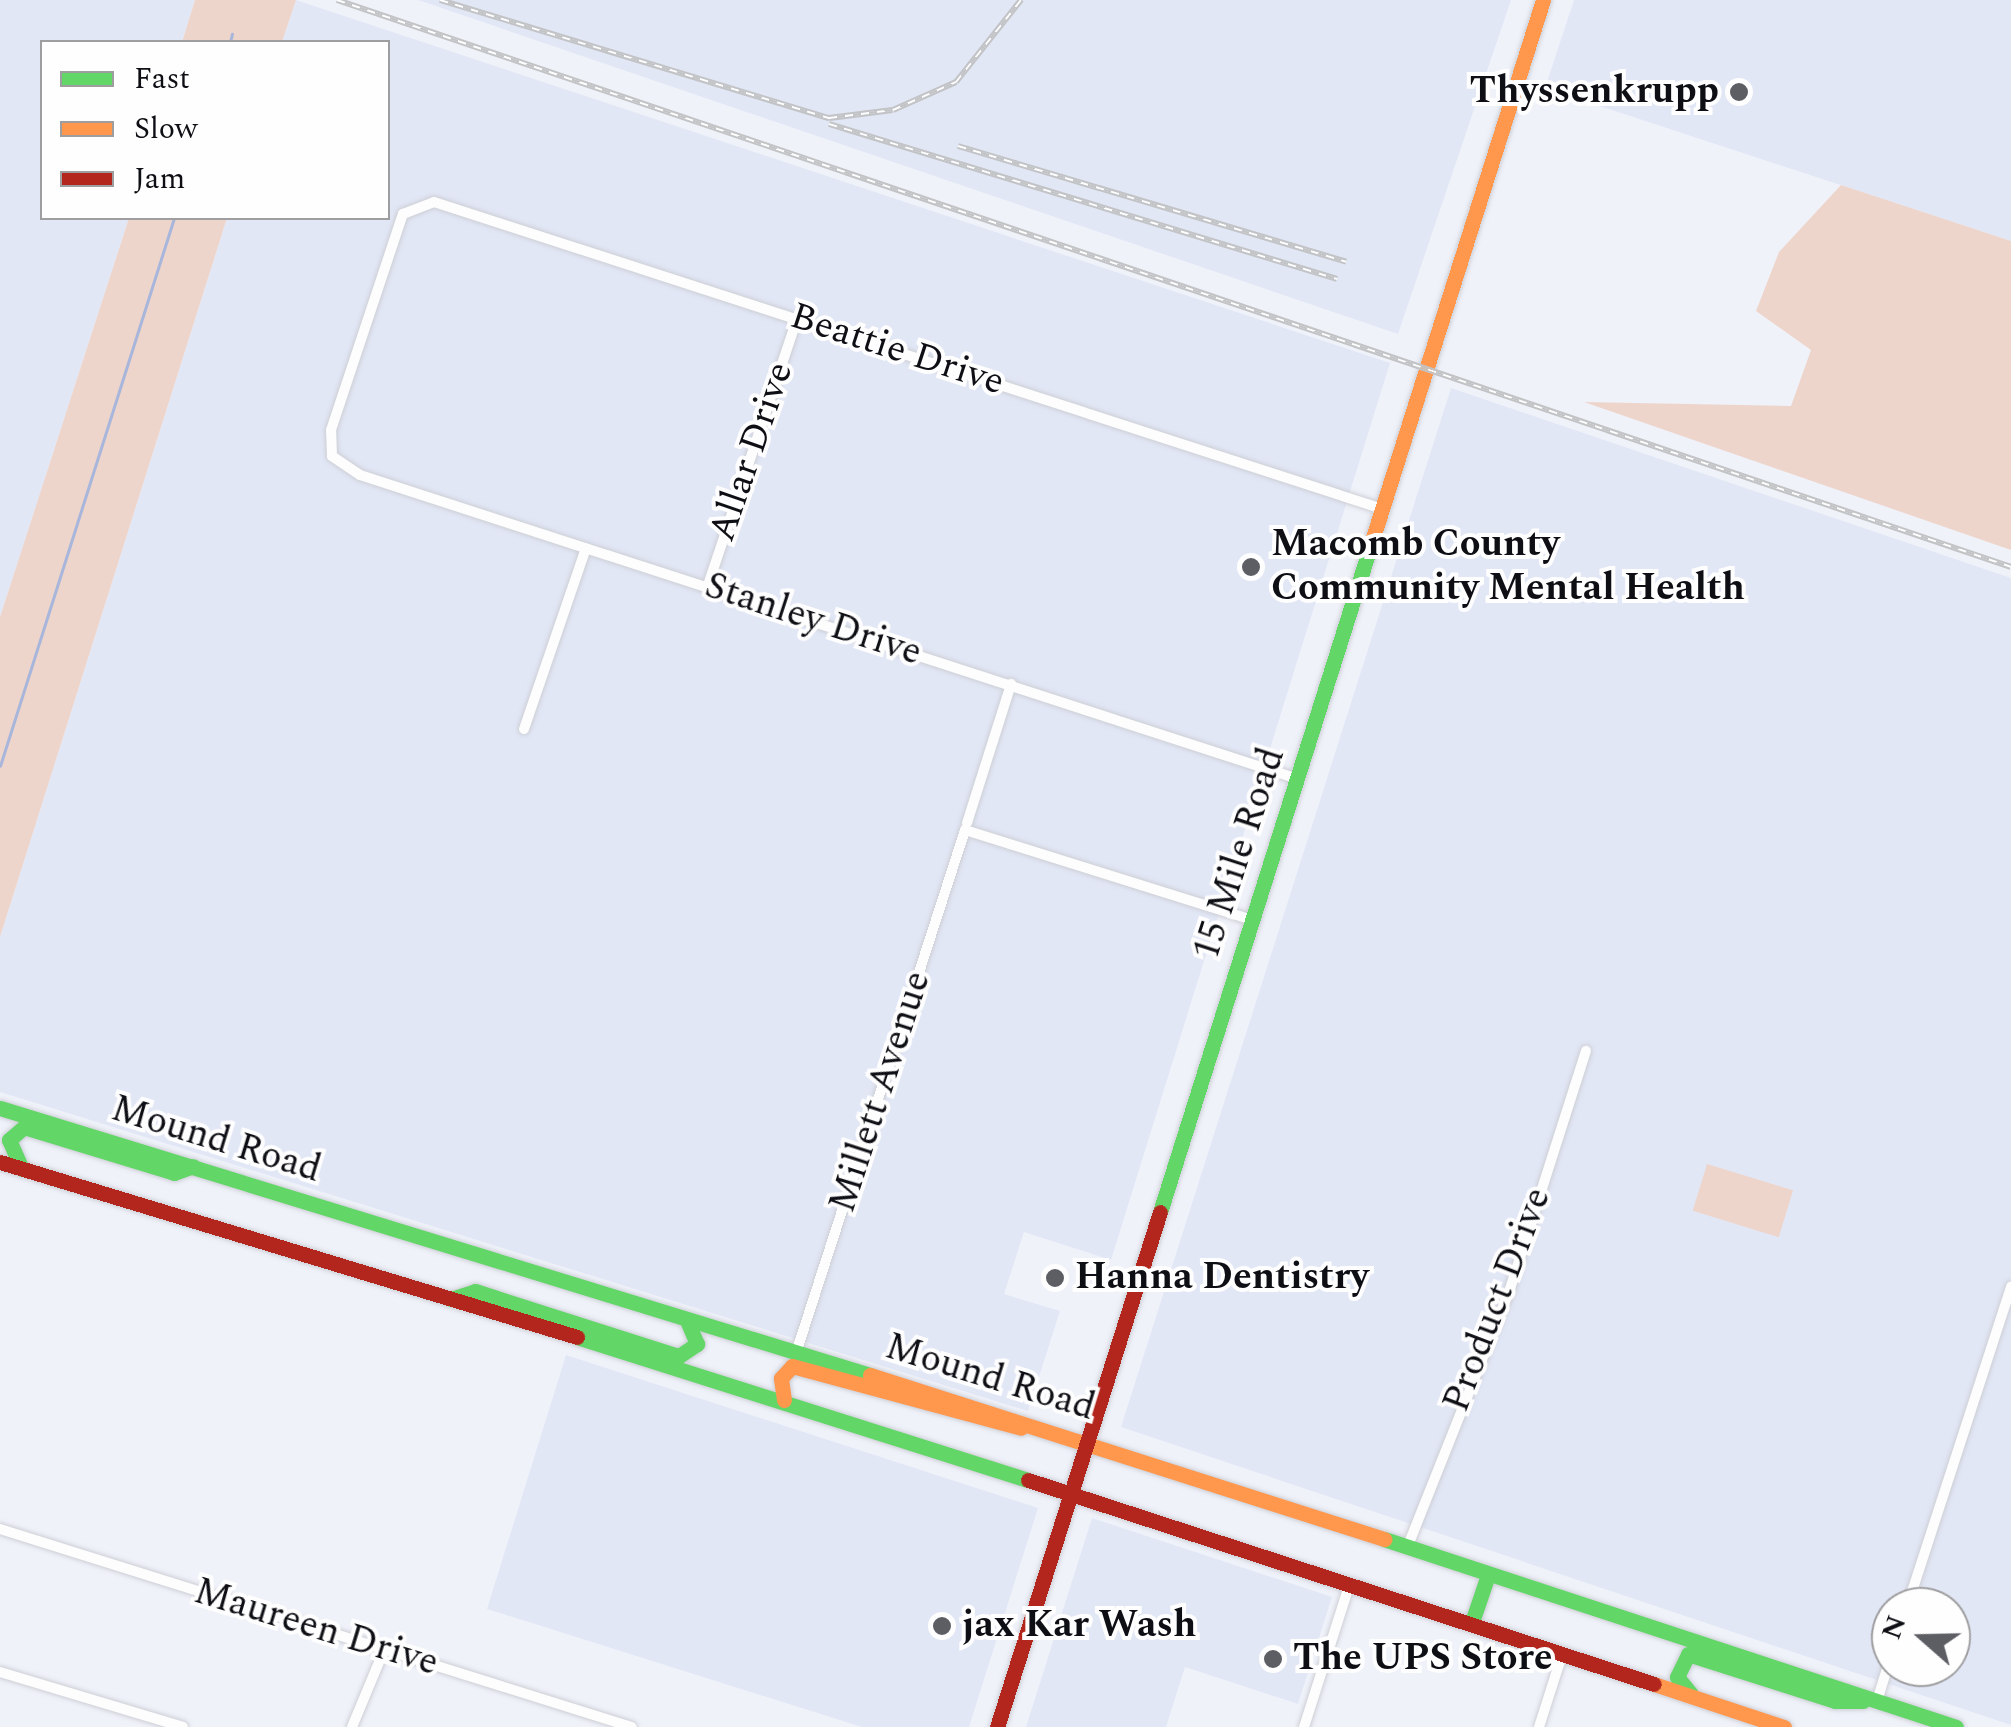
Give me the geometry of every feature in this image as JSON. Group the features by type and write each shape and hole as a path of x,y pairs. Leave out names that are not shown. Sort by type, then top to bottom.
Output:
{"main road":[{"name":"15 Mile Road","path":"997,1727 1543,0"},
{"name":"Mound Road","path":"0,1108 1087,1442 1956,1727"},
{"path":"22,1169 8,1140 24,1127 174,1173 193,1166"},
{"path":"0,1162 784,1400 1784,1727"},
{"path":"451,1299 475,1291 679,1356 697,1344 686,1319"},
{"path":"784,1400 780,1378 792,1366 1002,1428 1040,1428"},
{"path":"1472,1622 1488,1574"},
{"path":"1694,1697 1677,1677 1688,1654 1835,1702 1876,1701"}],"street":[{"name":"Beattie Drive","path":"332,456 331,430 410,206 445,204 1383,509"},
{"name":"Allar Drive","path":"708,585 797,319"},
{"name":"Stanley Drive","path":"332,456 360,474 1298,779"},
{"path":"524,729 586,548"},
{"name":"Millett Avenue","path":"796,1353 1011,684"},
{"path":"966,826 1253,920"},
{"name":"Product Drive","path":"1407,1548 1510,1288 1586,1050"},
{"path":"1913,1587 2011,1286"},
{"name":"Maureen Drive","path":"0,1529 632,1727"},
{"path":"1304,1727 1350,1582"},
{"path":"352,1727 384,1650"},
{"path":"1539,1727 1563,1652"},
{"path":"0,1672 183,1727"},
{"path":"1876,1701 1881,1687"}],"shaded area":[{"path":"0,0 195,0 183,40 40,40 40,220 128,220 0,617"},
{"path":"195,0 296,0 283,40 183,40"},
{"path":"296,0 1390,363 1111,1260 1024,1232 1004,1294 1060,1311 1028,1411 0,1092 0,937 226,220 390,220 390,40 283,40"},
{"path":"418,0 1511,0 1398,334"},
{"path":"1574,0 2011,0 2011,241 1545,88"},
{"path":"1841,185 2011,241 2011,550 1584,402 1791,406 1811,350 1756,311 1779,252"},
{"path":"128,220 226,220 0,937 0,617"},
{"path":"1451,388 2011,578 2011,1725 1898,1687 1971,1687 1971,1587 1871,1587 1871,1678 1121,1427"},
{"path":"1707,1164 1793,1190 1779,1237 1693,1211"},
{"path":"566,1355 1038,1508 969,1727 862,1727 487,1609"},
{"path":"1092,1518 1332,1597 1298,1704 1185,1667 1166,1727 1026,1727"}],"waterway":[{"path":"230,40 232,34"},
{"path":"0,766 173,220"}],"railway":[{"path":"337,0 2011,567"},
{"path":"440,0 829,118 893,110 956,82 1021,0"},
{"path":"829,124 1337,279"},
{"path":"958,146 1346,262"}],"traffic: fast":[{"path":"1160,1212 1370,547"},
{"path":"0,1108 870,1375"},
{"path":"22,1169 9,1140 24,1127 174,1173 193,1166"},
{"path":"451,1299 475,1291 679,1356 697,1344 687,1320"},
{"path":"577,1337 1028,1480"},
{"path":"1384,1539 1956,1727"},
{"path":"1472,1622 1488,1575"},
{"path":"1691,1694 1677,1677 1688,1654 1835,1701 1863,1701"}],"traffic: slow":[{"path":"1370,547 1543,0"},
{"path":"784,1400 781,1378 792,1366 1021,1428"},
{"path":"870,1375 1384,1539"},
{"path":"1654,1684 1784,1727"}],"traffic: jam":[{"path":"0,1162 577,1337"},
{"path":"997,1727 1160,1212"},
{"path":"1028,1480 1654,1684"}],"place":[{"name":"Thyssenkrupp","path":"1739,92"},
{"name":"Macomb County Community Mental Health","path":"1251,567"},
{"name":"Hanna Dentistry","path":"1055,1278"},
{"name":"jax Kar Wash","path":"942,1626"},
{"name":"The UPS Store","path":"1273,1659"}]}
